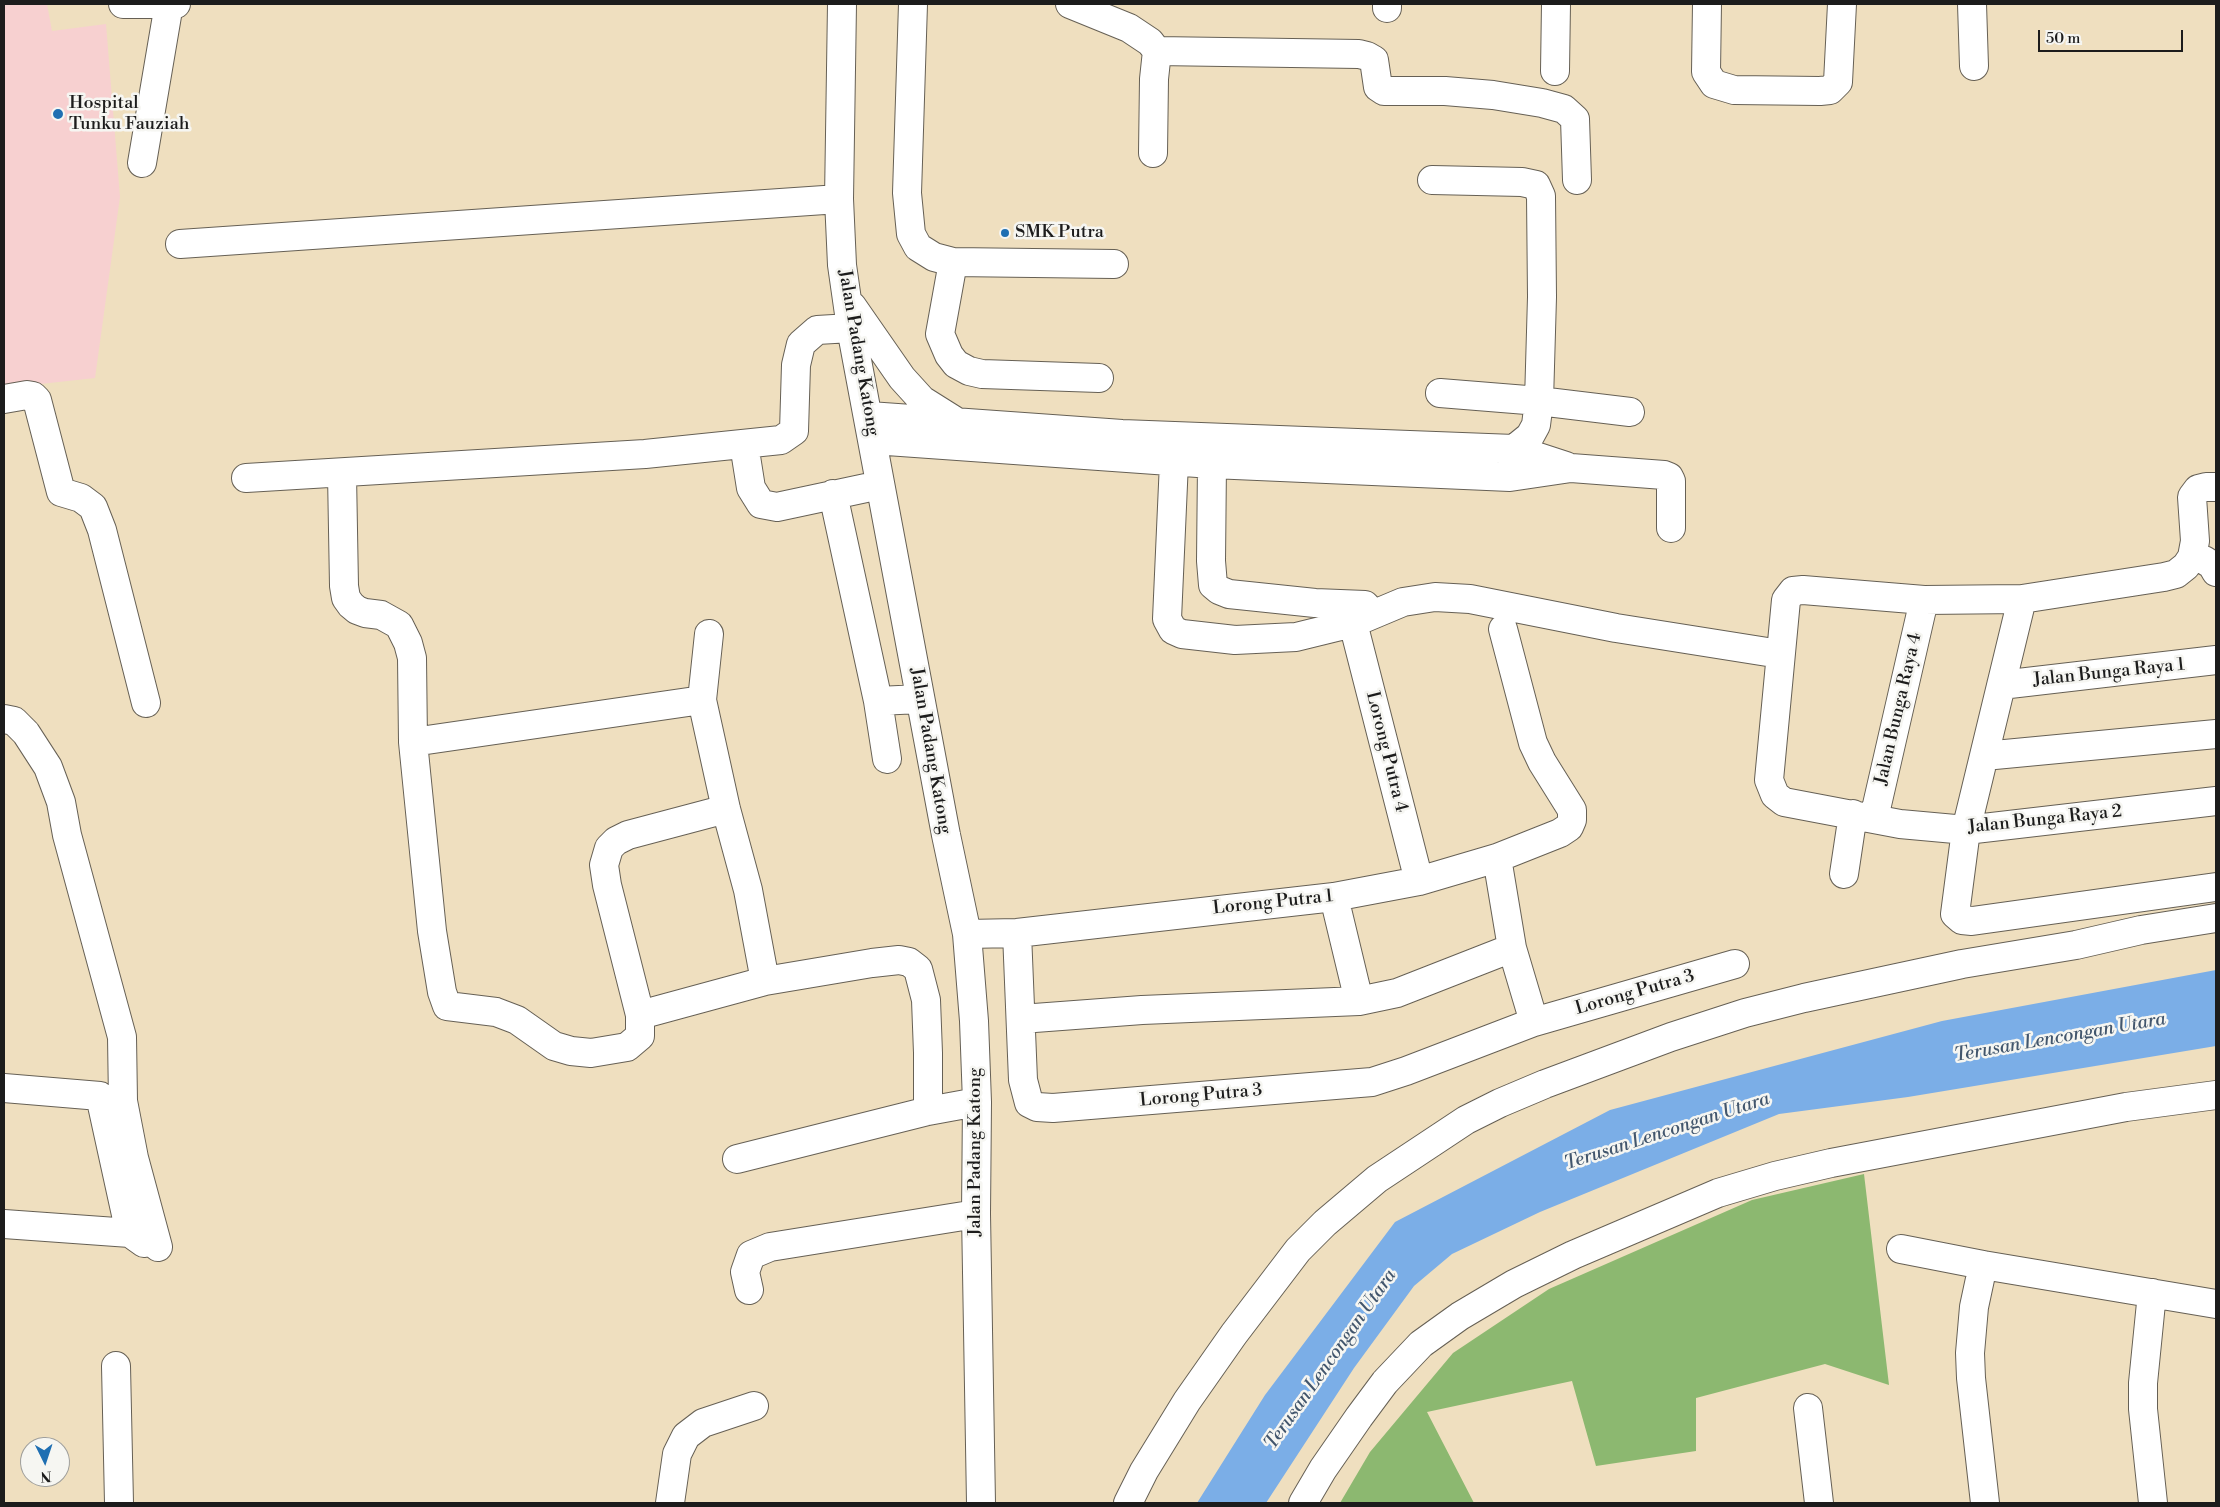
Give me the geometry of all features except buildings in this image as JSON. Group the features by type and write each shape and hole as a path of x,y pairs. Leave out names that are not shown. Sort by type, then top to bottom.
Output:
{"street":[{"path":"123,4 176,4"},
{"path":"142,163 169,4"},
{"name":"Jalan Padang Katong","path":"842,4 839,198 842,265 880,485 946,836 967,934 978,1102 976,1214 981,1503"},
{"path":"913,4 908,216 911,234 918,247 934,257 953,262 1114,264"},
{"path":"1070,4 1128,28 1150,42 1157,51 1154,79 1153,153"},
{"path":"1555,71 1556,4"},
{"path":"1707,4 1706,72 1714,84 1734,90 1811,91 1830,90 1838,82 1842,4"},
{"path":"1972,4 1974,66"},
{"path":"1157,51 1359,54 1374,60 1378,87 1384,91 1445,91 1493,95 1542,103 1564,109 1575,120 1578,180"},
{"path":"1432,180 1522,182 1536,185 1541,196 1542,297 1539,401 1536,425 1523,444 1514,449"},
{"path":"180,244 839,198"},
{"path":"953,262 940,334 949,355 956,364 969,371 982,374 1100,378"},
{"path":"848,300 902,378 922,400 960,424"},
{"path":"246,478 342,474 645,454 781,440 794,431 796,366 801,344 817,330 852,328"},
{"path":"1440,393 1539,401 1630,412"},
{"path":"4,398 33,396 37,400 61,492 81,498 93,507 102,530 146,703"},
{"path":"871,428 960,424 1122,447 1174,462 1510,476 1571,468 1668,477 1671,481 1671,528"},
{"path":"871,428 1122,447 1514,449 1571,468"},
{"path":"744,444 751,488 761,504 777,507 880,485"},
{"path":"1510,476 1514,449"},
{"path":"1174,462 1167,619 1173,630 1182,634 1234,640 1260,640 1296,636 1363,619 1403,602 1435,597 1470,599 1616,628 1780,654"},
{"path":"1212,464 1211,561 1213,585 1229,594 1315,603 1365,605 1363,619"},
{"path":"342,474 344,586 346,598 357,610 381,615 399,624 412,658 413,742 432,931 442,992 448,1006 496,1012 517,1020 554,1046 571,1051 591,1053 627,1047 640,1036 640,1015 607,886 604,865 609,848 616,841 628,835 726,809"},
{"path":"1924,600 2022,599 2176,574 2186,566 2193,549 2192,497 2198,489 2206,486 2216,487"},
{"path":"833,494 878,701 887,759"},
{"path":"2193,549 2212,565 2216,572"},
{"name":"Jalan Bunga Raya 2","path":"1924,600 1803,590 1793,591 1786,600 1769,780 1775,796 1784,802 1900,824 1966,830 2216,801"},
{"path":"2022,599 1966,830 1956,914 1962,920 1972,921 2216,887"},
{"name":"Jalan Bunga Raya 4","path":"1844,874 1863,816 1924,600"},
{"name":"Lorong Putra 4","path":"1363,619 1419,881"},
{"name":"Lorong Putra 1","path":"967,934 1017,933 1334,896 1419,881 1497,858 1560,833 1568,827 1572,820 1572,810 1542,762 1533,743 1503,629"},
{"path":"708,634 702,700 726,809 748,890 765,981"},
{"name":"Jalan Bunga Raya 1","path":"2001,685 2216,660"},
{"path":"878,701 920,699"},
{"path":"413,742 702,700"},
{"path":"4,719 14,721 26,733 48,767 61,802 67,835 122,1037 123,1101 134,1158 158,1247 144,1242 130,1233 4,1224"},
{"path":"1984,756 2216,734"},
{"path":"1497,858 1512,948 1534,1022"},
{"path":"1334,896 1359,1001"},
{"path":"1128,1503 1144,1471 1187,1401 1234,1334 1298,1250 1325,1223 1376,1179 1442,1135 1475,1116 1500,1103 1563,1078 1671,1037 1746,1013 1804,998 1962,964 2076,945 2141,930 2216,918"},
{"name":"Lorong Putra 3","path":"1017,933 1025,1093 1028,1103 1037,1107 1053,1108 1372,1082 1534,1022 1735,964"},
{"path":"1021,1019 1142,1010 1359,1001 1397,993 1512,948"},
{"path":"640,1015 765,981 899,960 909,962 918,969 926,1000 928,1111"},
{"path":"4,1088 100,1096 130,1233"},
{"path":"1303,1503 1323,1468 1359,1417 1385,1382 1421,1344 1483,1302 1514,1284 1573,1255 1718,1193 1776,1176 1831,1163 2126,1107 2216,1095"},
{"path":"737,1159 928,1111 978,1102"},
{"path":"749,1290 745,1272 751,1256 770,1247 976,1214"},
{"path":"1901,1248 1984,1265 2216,1304"},
{"path":"1984,1265 1974,1307 1970,1353 1985,1503"},
{"path":"2152,1292 2143,1383 2143,1409 2153,1503"},
{"path":"116,1366 119,1503"},
{"path":"670,1503 677,1454 686,1436 703,1423 754,1406"},
{"path":"1808,1408 1819,1503"}],"shaded area":[{"name":"Hospital Tunku Fauziah","path":"4,4 47,4 52,31 106,24 120,197 95,378 4,388"}],"green space":[{"path":"1864,1174 1889,1385 1825,1364 1696,1398 1696,1451 1596,1466 1572,1381 1427,1412 1474,1503 1340,1503 1370,1452 1453,1353 1549,1289 1752,1200"}],"water":[{"name":"Terusan Lencongan Utara","path":"2216,970 2216,1046 1908,1097 1779,1114 1540,1212 1452,1254 1414,1286 1354,1368 1266,1503 1197,1503 1265,1395 1395,1222 1610,1110 1942,1021"}],"place":[{"name":"Hospital Tunku Fauziah","path":"58,114"},
{"name":"SMK Putra","path":"1005,233"}]}
